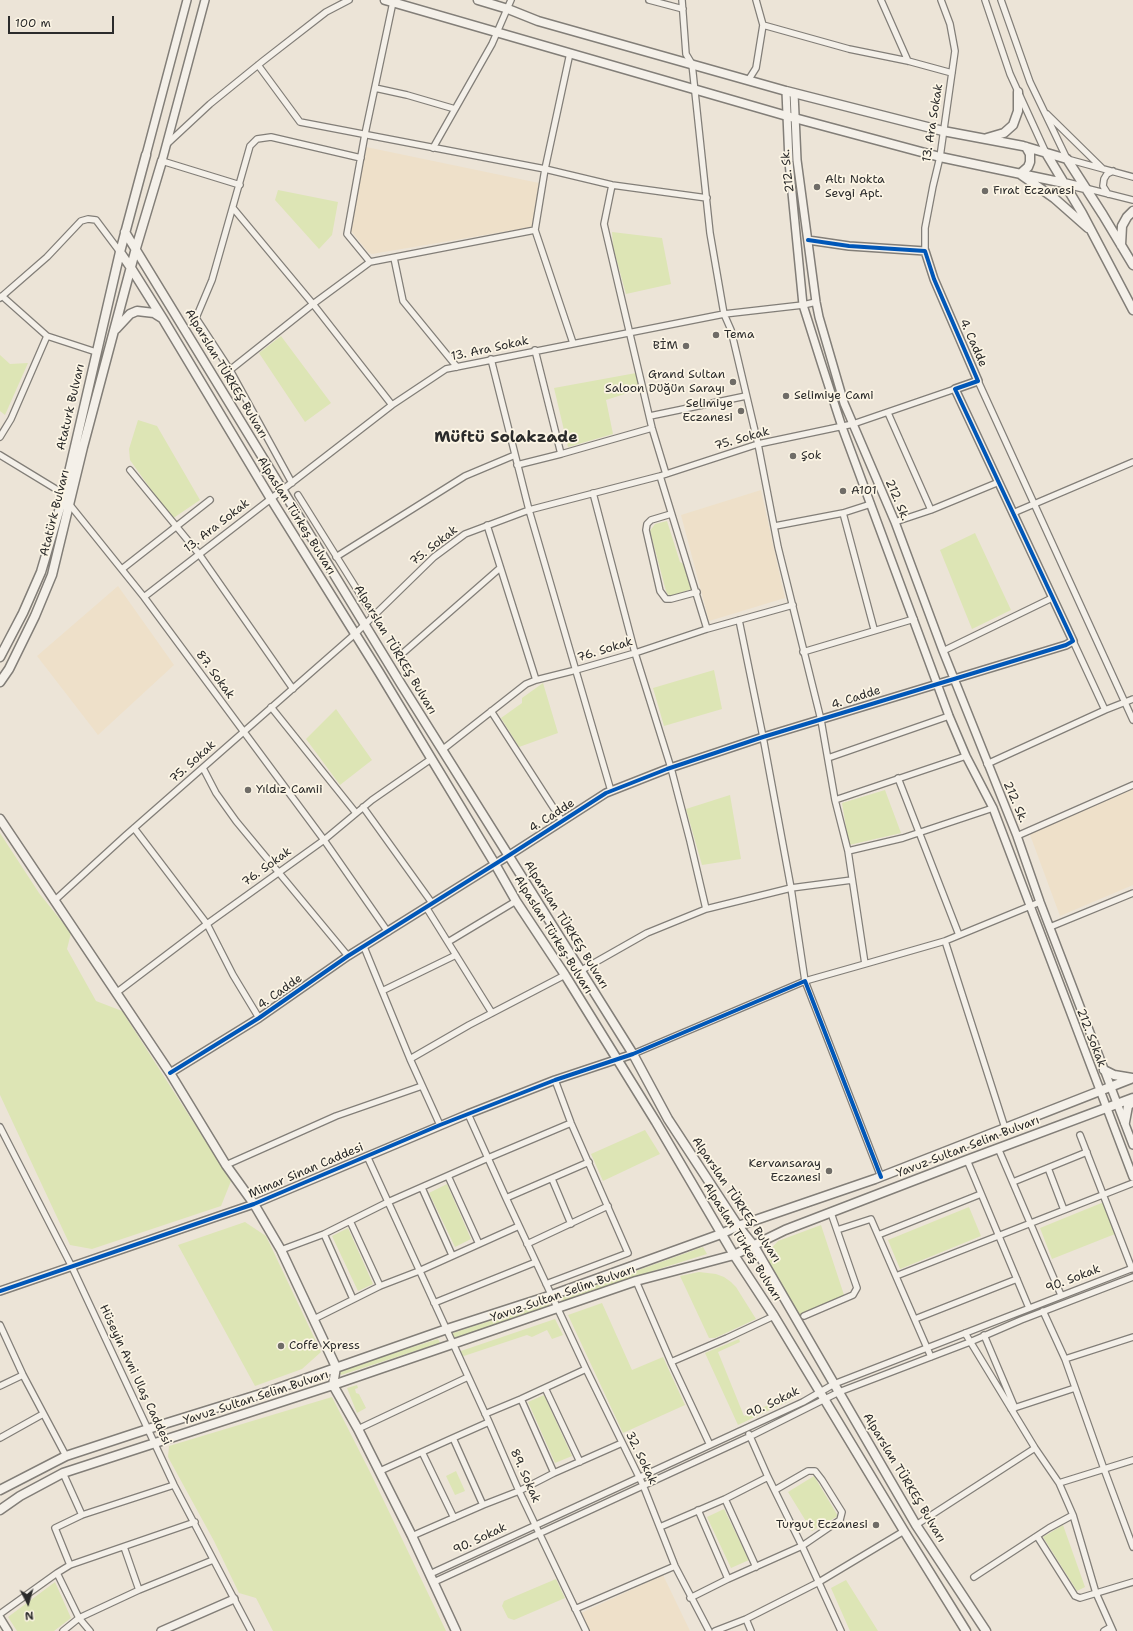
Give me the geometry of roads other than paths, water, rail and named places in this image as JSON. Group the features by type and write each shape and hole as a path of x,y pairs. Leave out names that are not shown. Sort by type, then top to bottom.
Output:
{"main road":[{"path":"385,0 791,117 940,157 1086,188"},
{"path":"478,0 508,9 538,21 749,79 794,93 943,131 1026,147 1067,159 1133,266"},
{"path":"985,139 1004,133 1013,125 1018,112 1018,92"},
{"path":"1020,174 1028,167 1030,162 1030,154 1026,147"},
{"path":"1046,153 1091,231 1133,310"},
{"name":"Ataturk Bulvarı","path":"0,657 23,613 41,572 64,494 120,252 146,155"},
{"name":"Atatürk Bulvarı","path":"0,682 9,669 35,616 52,576 83,447 136,248 162,161"},
{"path":"1020,174 1054,198 1091,231"},
{"path":"1122,246 1122,226 1127,217 1133,211"},
{"name":"Alparslan TÜRKEŞ Bulvarı","path":"125,232 282,491 365,623 442,750 633,1054 668,1119 738,1226 754,1246 916,1525 986,1631"},
{"name":"Alpaslan Türkeş Bulvarı","path":"120,252 163,319 271,499 379,672 516,901 565,975 656,1122 721,1234 774,1316 965,1631"},
{"path":"114,331 130,314 137,311 154,313 163,319"},
{"path":"0,819 170,1073 226,1165 254,1204 281,1250 336,1367 333,1385 380,1471 456,1631"},
{"path":"1104,1070 1114,1075 1133,1078"},
{"name":"Yavuz Sultan Selim Bulvarı","path":"0,1490 66,1456 148,1428 267,1392 447,1329 552,1295 721,1234 738,1226 881,1177 1099,1090 1133,1078"},
{"name":"Yavuz Sultan Selim Bulvarı","path":"0,1510 20,1496 63,1473 333,1385 636,1281 734,1255 785,1230 1133,1098"},
{"path":"1125,1122 1128,1106 1133,1102"}],"street":[{"path":"146,155 188,0"},
{"path":"205,0 162,161 240,185"},
{"path":"167,144 210,104 326,12 349,0"},
{"path":"433,148 492,44 511,0"},
{"path":"649,0 683,9"},
{"path":"682,0 686,54 692,64 710,233 724,314 731,330 758,444 774,526 803,652 821,720 834,800 848,851 865,964"},
{"path":"749,79 756,68 763,25 756,0"},
{"path":"880,0 908,61"},
{"name":"13. Ara Sokak","path":"925,251 925,228 940,157 955,50 950,24 941,0"},
{"path":"985,0 1010,74 1046,153"},
{"path":"1001,0 1030,82 1067,159 1133,176"},
{"path":"370,262 347,234 365,134 393,2"},
{"path":"763,25 849,49 908,61 952,73"},
{"path":"570,53 545,169 535,230 573,343"},
{"path":"258,66 300,122 545,169 612,185 706,198"},
{"path":"375,88 407,95 455,110"},
{"path":"786,90 791,117"},
{"name":"212. Sk.","path":"794,93 791,117 816,302 844,403 895,522 943,651 1017,836 1040,902 1133,1145"},
{"path":"1044,112 1103,168"},
{"name":"212. Sokak","path":"791,117 789,162 803,305 842,427 949,716 966,756 993,808 1133,1177"},
{"path":"292,483 230,370 196,318 212,280 234,208 250,146 257,139 271,137 361,158"},
{"path":"1108,194 1104,189 1104,179 1107,174 1113,171"},
{"path":"612,185 604,224 650,416 671,514 697,592 707,629"},
{"path":"1086,188 1133,200"},
{"path":"234,208 313,304 392,405"},
{"path":"96,352 47,336 1,297 47,257 81,221 88,219 96,220 120,252"},
{"path":"230,370 313,304 370,262 535,230"},
{"path":"808,240 850,246 925,251"},
{"name":"4. Cadde","path":"925,251 934,279 978,380 955,389"},
{"path":"394,258 403,301 457,367"},
{"name":"13. Ara Sokak","path":"144,597 392,405 446,369 535,350 724,314 803,305 816,302"},
{"path":"0,437 10,419 47,336"},
{"path":"535,350 561,454"},
{"path":"491,359 529,510 611,791"},
{"path":"978,380 1133,720"},
{"path":"955,389 1105,710"},
{"name":"75. Sokak","path":"54,901 134,828 355,634 434,557 465,534 529,510 663,475 758,444 853,424 955,389"},
{"path":"650,416 746,396"},
{"path":"888,413 931,510"},
{"path":"518,465 652,428"},
{"path":"0,455 64,494"},
{"path":"336,557 465,476 515,455"},
{"path":"1013,513 1133,462"},
{"path":"130,470 198,554 293,689"},
{"path":"895,522 931,510 998,482"},
{"path":"593,493 635,653 671,768 706,909"},
{"name":"87. Sokak","path":"64,494 70,505 144,597 324,840 388,932"},
{"path":"298,495 373,615"},
{"path":"122,569 210,500"},
{"path":"774,526 843,513 871,504"},
{"path":"843,513 874,629"},
{"path":"671,514 651,520 647,524 646,530 660,591 666,599 697,592"},
{"path":"487,525 536,680"},
{"path":"403,653 500,568"},
{"path":"943,651 1052,598"},
{"name":"76. Sokak","path":"442,750 526,684 635,653 707,629 793,605"},
{"path":"803,652 874,629 914,619"},
{"path":"739,620 763,737 791,888 805,981 881,1177"},
{"name":"4. Cadde","path":"170,1073 259,1018 348,956 611,791 671,768 763,737 1073,641"},
{"path":"987,764 1105,710 1133,699"},
{"path":"271,707 356,813"},
{"path":"491,711 562,821"},
{"path":"828,758 949,716"},
{"path":"834,800 966,756"},
{"name":"76. Sokak","path":"116,993 207,924 324,840 363,807 431,759"},
{"path":"202,768 226,808 348,956"},
{"path":"898,778 959,935"},
{"path":"1017,836 1133,785"},
{"path":"363,807 429,905 448,942 492,1013"},
{"path":"848,851 902,838 993,808"},
{"path":"134,828 207,924 233,975 259,1018"},
{"path":"580,971 647,933 706,909 791,888 852,880"},
{"path":"1050,927 1133,893"},
{"path":"448,942 516,901"},
{"path":"633,1054 805,981 945,941 1040,902"},
{"path":"945,941 1005,1128"},
{"path":"364,947 410,1059 440,1125"},
{"path":"382,991 456,955"},
{"path":"410,1059 492,1013 565,975"},
{"name":"Mimar Sinan Caddesi","path":"0,1291 254,1204 440,1125 555,1080 616,1058 633,1054"},
{"path":"546,1284 628,1253 571,1123 555,1080"},
{"path":"226,1165 336,1116 422,1086"},
{"name":"32. Sokak","path":"468,1114 586,1369 640,1478 675,1566 708,1631"},
{"path":"281,1250 324,1234 388,1202 571,1123"},
{"name":"Hüseyin Avni Ulaş Caddesi","path":"0,1127 72,1267 174,1485 195,1522 213,1560 251,1631"},
{"path":"1080,1135 1133,1268"},
{"path":"998,1148 1061,1295"},
{"path":"1013,1182 1087,1152"},
{"name":"89. Sokak","path":"367,1156 447,1329 519,1491 586,1631"},
{"path":"967,1160 1029,1308"},
{"path":"506,1198 589,1162"},
{"path":"1048,1168 1064,1210"},
{"path":"448,1176 479,1244"},
{"path":"552,1179 571,1224"},
{"path":"896,1276 1133,1183"},
{"path":"422,1188 452,1255"},
{"path":"878,1235 981,1194"},
{"path":"527,1244 608,1206"},
{"path":"804,1316 853,1295 857,1288 831,1213"},
{"path":"837,1230 871,1219 931,1357"},
{"path":"350,1221 380,1286"},
{"path":"314,1319 380,1286 419,1271 519,1226"},
{"path":"324,1234 353,1299"},
{"path":"434,1303 536,1262"},
{"name":"90. Sokak","path":"432,1578 536,1526 803,1402 834,1384 1133,1268"},
{"name":"90. Sokak","path":"432,1578 539,1533 751,1436 839,1392 1133,1277"},
{"path":"914,1319 1017,1280"},
{"path":"636,1281 671,1362 710,1445"},
{"path":"1043,1311 1066,1359 1133,1547"},
{"path":"671,1362 774,1316"},
{"path":"0,1325 43,1414 66,1456"},
{"path":"965,1333 1013,1408 1035,1448 1059,1483 1073,1514 1096,1593 1112,1629 1104,1631"},
{"path":"984,1335 1013,1408"},
{"path":"1066,1359 1133,1337"},
{"path":"485,1414 586,1369"},
{"path":"0,1386 23,1374"},
{"path":"358,1429 468,1377"},
{"path":"545,1388 580,1462"},
{"path":"1013,1408 1076,1388"},
{"path":"521,1399 554,1473"},
{"path":"0,1438 43,1414"},
{"path":"380,1471 489,1422"},
{"path":"747,1428 768,1477 841,1631"},
{"path":"453,1438 482,1505"},
{"path":"412,1536 482,1505 519,1491 554,1473 622,1443"},
{"path":"916,1525 1035,1448"},
{"path":"422,1452 454,1518"},
{"path":"1059,1483 1133,1460"},
{"path":"690,1598 728,1579 802,1546 840,1520 842,1512 815,1471 808,1471 775,1490"},
{"path":"63,1473 82,1514"},
{"path":"660,1527 725,1499 768,1477"},
{"path":"70,1565 55,1528 82,1514 174,1485"},
{"path":"725,1499 756,1567"},
{"path":"698,1510 728,1579"},
{"path":"974,1577 1073,1514"},
{"path":"0,1614 70,1565 195,1522"},
{"path":"715,1631 746,1619 819,1582 904,1531"},
{"path":"1037,1536 1075,1596 1080,1598 1133,1582"},
{"path":"124,1547 139,1590"},
{"path":"63,1631 79,1618 139,1590 213,1560"},
{"path":"576,1609 675,1566"},
{"path":"57,1573 79,1618 90,1631"},
{"path":"161,1631 234,1599"},
{"path":"0,1618 8,1631"},
{"path":"746,1619 751,1631"}],"place":[{"name":"Altı Nokta Sevgi Apt.","path":"817,187"},
{"name":"Fırat Eczanesi","path":"985,191"},
{"name":"Tema","path":"716,335"},
{"name":"BİM","path":"686,346"},
{"name":"Grand Sultan Saloon Düğün Sarayı","path":"733,382"},
{"name":"Selimiye Cami","path":"786,396"},
{"name":"Selimiye Eczanesi","path":"741,411"},
{"name":"Şok","path":"793,456"},
{"name":"A101","path":"843,491"},
{"name":"Yıldız Camii","path":"248,790"},
{"name":"Kervansaray Eczanesi","path":"829,1171"},
{"name":"Coffe Xpress","path":"281,1346"},
{"name":"Turgut Eczanesi","path":"876,1525"}],"district":[{"name":"Müftü Solakzade","path":"506,438"}]}
